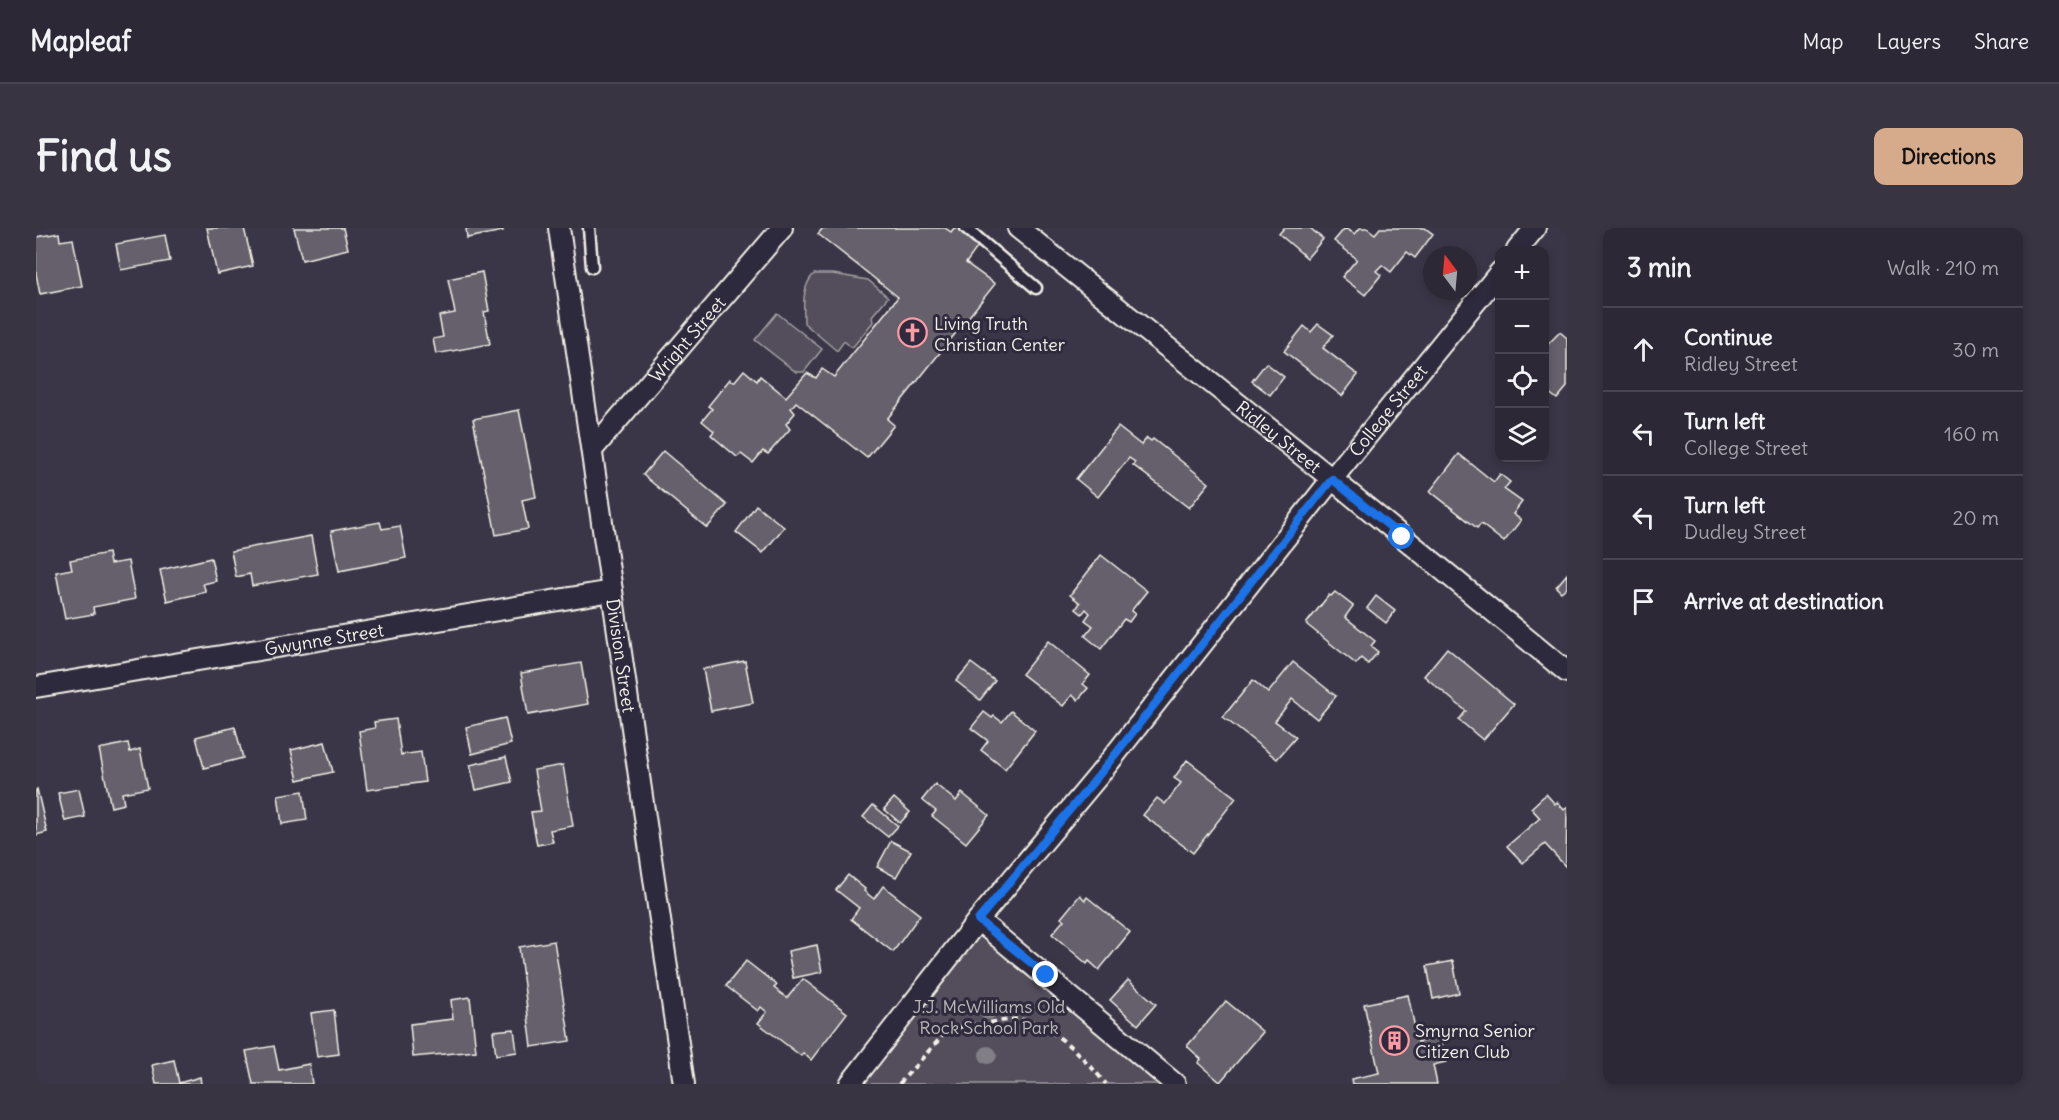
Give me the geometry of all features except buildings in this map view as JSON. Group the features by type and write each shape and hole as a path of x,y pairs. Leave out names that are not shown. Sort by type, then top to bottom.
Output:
{"street":[{"name":"Division Street","path":"559,228 684,1084"},
{"name":"Wright Street","path":"592,450 782,228"},
{"name":"Ridley Street","path":"1018,228 1565,666"},
{"path":"1520,246 1535,228"},
{"name":"College Street","path":"850,1084 978,920 1099,775 1332,479 1495,278"},
{"name":"Gwynne Street","path":"36,687 612,591"},
{"path":"978,920 1175,1084"}],"lane":[{"path":"589,228 592,267"},
{"path":"966,228 1036,288"}],"path":[{"path":"899,1084 946,1032 963,1026 1025,1019 1037,1024 1073,1049 1106,1084"}],"green space":[{"path":"814,274 833,274 868,280 888,297 872,316 873,322 852,348 844,341 837,351 804,323 805,291"},
{"path":"777,313 822,349 804,372 796,372 755,340"},
{"name":"J.J. McWilliams Old Rock School Park","path":"978,920 1175,1084 850,1084"}],"place":[{"name":"Living Truth Christian Center","path":"913,333"},
{"name":"Smyrna Senior Citizen Club","path":"1394,1040"}],"route":[{"path":"1046,975 978,920 1099,775 1332,479 1402,537"}]}
